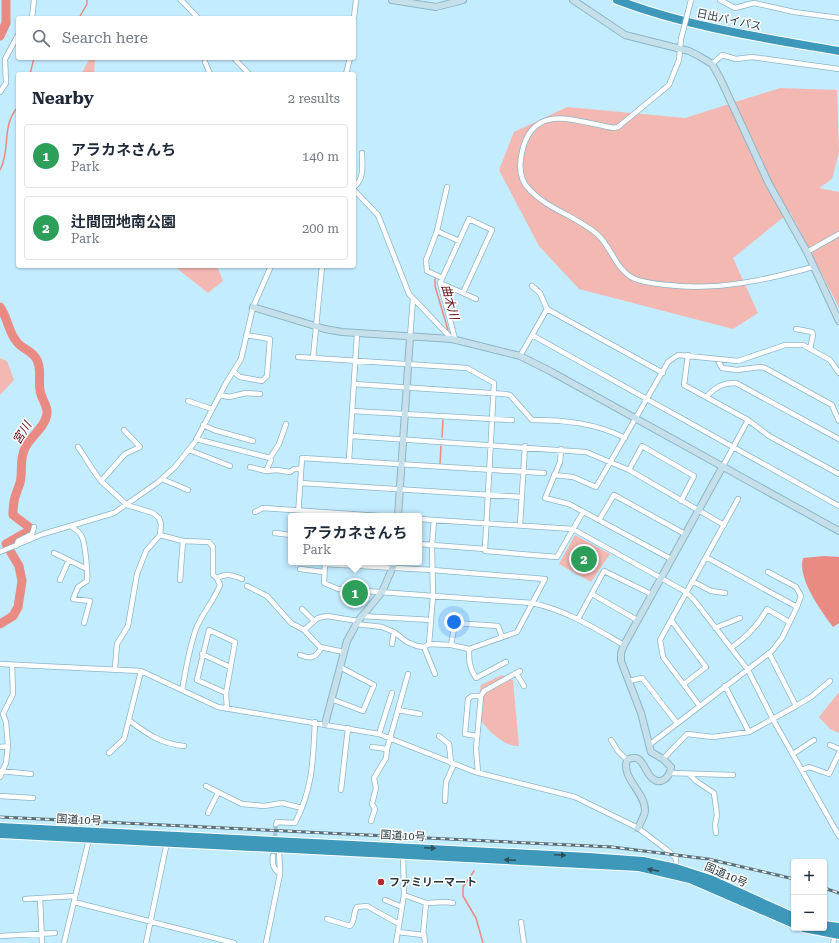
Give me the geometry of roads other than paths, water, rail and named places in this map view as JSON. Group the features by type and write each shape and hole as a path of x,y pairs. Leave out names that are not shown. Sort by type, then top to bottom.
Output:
{"highway":[{"name":"日出バイパス","path":"616,0 691,23 762,38 839,51"},
{"name":"国道10号","path":"0,827 167,839 279,845 403,851 616,858 643,861 676,868 710,880 791,916"},
{"name":"国道10号","path":"0,834 90,839 167,839"},
{"name":"国道10号","path":"403,851 619,865 656,870 674,874 705,885 791,923"},
{"path":"827,926 838,932"},
{"path":"827,931 838,932"}],"street":[{"path":"32,16 34,0"},
{"path":"181,0 196,16"},
{"path":"354,16 356,0"},
{"path":"392,0 436,6 463,0"},
{"path":"573,0 626,35 694,53 712,64 720,78 769,184 807,252 839,321"},
{"path":"691,0 681,39 679,60 669,85 618,127 614,128 559,118 547,119 539,122 531,130 524,144 520,169 525,184 539,198 595,232 606,243 622,270 634,278 645,282 680,286 723,286 813,267"},
{"path":"720,0 735,8 754,3 794,12 839,18"},
{"path":"0,92 6,83 5,59 16,39"},
{"path":"712,64 722,55 736,59 752,57 839,69"},
{"path":"236,60 248,72"},
{"path":"346,72 350,60"},
{"path":"205,62 209,72"},
{"path":"356,186 363,174 362,153"},
{"path":"447,187 437,231 426,260 427,271 463,293 476,299"},
{"path":"356,190 378,215 409,294 453,339"},
{"path":"453,339 441,280 469,219 492,230 463,293"},
{"path":"437,231 459,241"},
{"path":"807,252 839,234"},
{"path":"1,552 43,534 114,513 128,505 162,479 189,450 241,359 253,307 270,268"},
{"path":"313,358 322,268"},
{"path":"532,286 540,293 547,309 662,373"},
{"path":"398,513 413,299"},
{"path":"253,307 315,326 342,332 453,339 520,356 550,371 839,531"},
{"path":"520,356 547,309"},
{"path":"796,328 812,332 813,335 810,349"},
{"path":"349,460 357,334"},
{"path":"532,335 734,446 839,506"},
{"path":"234,372 240,377 262,381 267,376 270,340 246,336"},
{"path":"554,475 572,477 586,481 596,487 668,362 678,355 738,361 785,345 803,345 830,360 839,373"},
{"path":"688,355 684,385 707,396 748,420 770,436 839,474"},
{"path":"298,357 467,368 494,383 485,549"},
{"path":"717,359 722,368 737,370 760,367 765,368 832,405 839,421"},
{"path":"707,396 718,386 736,383 839,439"},
{"path":"354,384 510,395 532,420 590,425 609,430 624,438"},
{"path":"220,395 229,397 246,393 260,394"},
{"path":"188,401 212,409"},
{"path":"352,411 512,420"},
{"path":"671,773 671,767 663,758 652,752 628,681 621,653 651,594 748,420"},
{"path":"266,471 271,460 270,458 279,444 286,424"},
{"path":"204,425 214,430 253,441"},
{"path":"101,481 125,454 140,447 124,430"},
{"path":"351,436 525,446 586,452 611,461 629,470 724,525"},
{"path":"196,439 270,458"},
{"path":"520,525 525,446"},
{"path":"629,470 642,446 694,476 681,501"},
{"path":"78,447 101,481 128,505 153,513 159,518 161,524 160,535 146,552 138,574 128,626 118,644 115,668"},
{"path":"561,449 560,462 545,498 558,500 600,520 671,559"},
{"path":"189,450 230,466"},
{"path":"298,513 302,458 544,473"},
{"path":"250,467 266,471 277,470 290,472 294,469 301,469"},
{"path":"162,479 188,490"},
{"path":"300,483 401,488 522,497"},
{"path":"600,520 614,495 685,534"},
{"path":"699,705 663,657 660,640 738,499"},
{"path":"255,512 263,508 292,513"},
{"path":"422,544 557,557 582,512"},
{"path":"422,518 573,530 686,592 695,601 748,670 773,719 839,836"},
{"path":"429,644 433,596 432,545 434,520"},
{"path":"71,526 83,538 87,581 78,588 73,599 90,601 84,623"},
{"path":"14,547 18,541 32,534 34,527"},
{"path":"275,533 288,535"},
{"path":"160,535 183,541 209,542 213,547 213,575 217,578 220,585 196,628 182,690"},
{"path":"180,580 183,541"},
{"path":"54,552 87,569"},
{"path":"706,557 796,607"},
{"path":"60,580 69,560"},
{"path":"325,565 324,583 338,589 532,603 552,607 578,619 624,645"},
{"path":"325,724 347,641 358,620 382,592 394,565"},
{"path":"358,620 394,632 407,642 417,646 424,647 429,644 451,645 469,649 517,632 545,579 432,570 400,565"},
{"path":"300,569 324,572"},
{"path":"578,619 604,571 651,594"},
{"path":"649,744 699,705 748,670 769,653 782,638 801,596 796,587 768,572"},
{"path":"217,578 224,574 234,575 242,579"},
{"path":"692,581 711,591 725,593"},
{"path":"247,586 267,596 291,623 308,632 317,645 321,648 344,652"},
{"path":"592,594 637,620"},
{"path":"302,609 314,621"},
{"path":"731,648 750,634 759,624 767,609 789,622"},
{"path":"304,630 318,618 327,616 358,620 431,620"},
{"path":"715,628 740,618"},
{"path":"671,620 706,667 684,684"},
{"path":"451,645 455,623 498,626 502,637"},
{"path":"226,693 197,680 202,654 209,630 235,642 226,693 228,709"},
{"path":"392,644 394,632"},
{"path":"424,647 435,674"},
{"path":"300,655 313,657 318,654 321,648"},
{"path":"469,649 469,663 471,671 476,678 506,662"},
{"path":"769,653 796,706"},
{"path":"202,654 230,667"},
{"path":"0,664 141,670 218,707 315,722 390,737 453,764 575,797 638,828 668,850 676,858 676,868"},
{"path":"0,777 1,771 7,759 8,746 6,722 3,714 12,694 12,665"},
{"path":"331,699 363,711 374,685 340,668"},
{"path":"109,753 124,739 138,690 138,681 141,670"},
{"path":"478,772 476,749 481,696 484,691 518,672 524,686"},
{"path":"371,821 375,809 372,804 376,788 374,778 386,758 390,737 408,674"},
{"path":"628,681 642,678 676,723"},
{"path":"663,758 687,734 713,737 749,732 811,697 830,681"},
{"path":"725,686 749,732"},
{"path":"379,734 392,693"},
{"path":"477,736 465,734 468,699 472,696 481,696"},
{"path":"398,710 420,714"},
{"path":"130,721 154,738 172,745 184,746"},
{"path":"276,824 277,822 295,823 302,808 313,774 315,722"},
{"path":"341,790 348,728"},
{"path":"439,736 449,744 453,764 446,782 445,801"},
{"path":"611,740 618,751 627,760"},
{"path":"793,754 814,740"},
{"path":"830,744 839,749"},
{"path":"0,747 8,746"},
{"path":"372,747 387,749"},
{"path":"802,770 809,767 829,774 839,753"},
{"path":"627,760 637,758 642,762 650,777 656,781 662,781 671,773 733,775"},
{"path":"627,760 626,771 644,805 645,812 638,828"},
{"path":"1,771 31,774"},
{"path":"689,774 696,782 714,793 717,815 715,825 716,833"},
{"path":"206,786 218,793 247,805 264,806 282,803 302,808"},
{"path":"208,813 218,793"},
{"path":"0,796 33,798"},
{"path":"64,943 90,839"},
{"path":"146,943 167,839"},
{"path":"266,943 280,874 279,845"},
{"path":"396,943 404,895 403,851"},
{"path":"273,856 272,863 274,870 280,874"},
{"path":"404,895 426,903 453,903"},
{"path":"25,899 76,896"},
{"path":"40,898 42,943"},
{"path":"385,900 402,907"},
{"path":"74,902 150,923 234,943"},
{"path":"424,943 426,903"},
{"path":"327,919 350,926 352,924 355,909 364,905 399,924"},
{"path":"521,922 524,943"},
{"path":"398,932 422,936 424,934"},
{"path":"833,943 838,932"},
{"path":"0,936 55,933"}],"waterway":[{"name":"宮川","path":"0,36 6,23 6,0"},
{"path":"80,16 87,4 87,0"},
{"path":"30,72 34,60"},
{"path":"0,170 5,154 10,122 16,110"},
{"name":"曲木川","path":"435,279 435,286 448,330"},
{"name":"宮川","path":"0,307 14,338 19,344 33,354 37,360 39,367 40,390 47,410 46,418 42,426 27,444 23,452 21,479 14,502 13,515 29,527 27,532 6,544 19,566 22,581 18,607 13,616 0,624"},
{"name":"曲木川","path":"442,437 443,420"},
{"name":"曲木川","path":"440,464 441,446"},
{"name":"曲木川","path":"474,871 463,887 463,896 476,918 483,943"}],"tunnel":[{"path":"273,856 276,824"}],"railway":[{"path":"0,817 612,847 708,859 791,878"},
{"path":"827,889 839,893"}],"place":[{"name":"辻間団地南公園","path":"584,559"},
{"name":"アラカネさんち","path":"355,593"},
{"name":"ファミリーマート","path":"381,882"}]}
